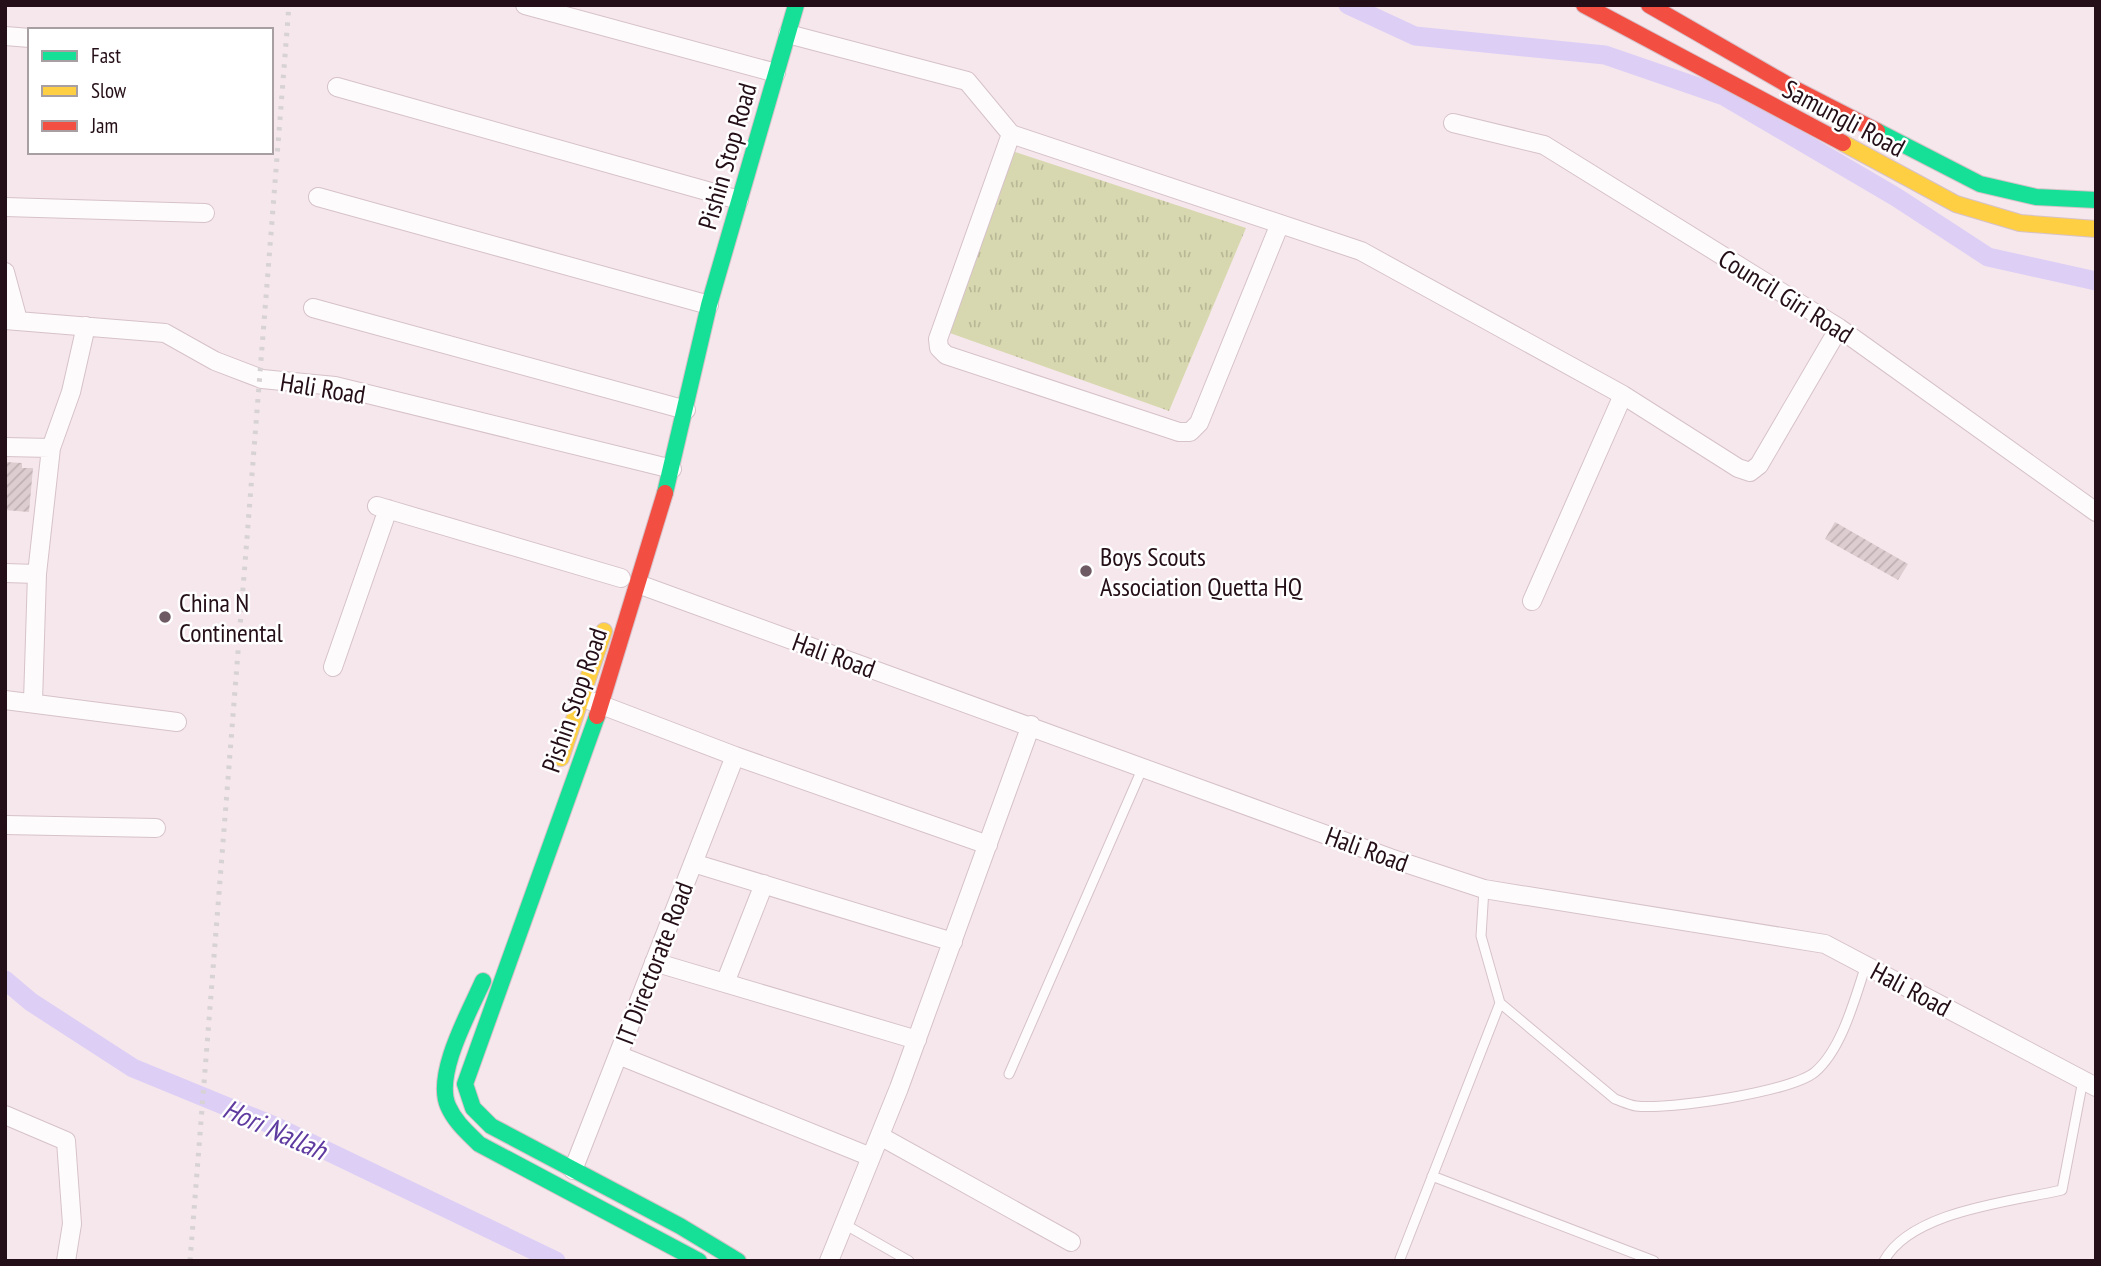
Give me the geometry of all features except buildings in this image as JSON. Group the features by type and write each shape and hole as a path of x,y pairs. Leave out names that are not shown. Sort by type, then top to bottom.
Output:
{"main road":[{"name":"Pishin Stop Road","path":"626,574 665,467 703,303 769,71 780,5"},
{"name":"Pishin Stop Road","path":"769,71 788,34 796,5"},
{"name":"Samungli Road","path":"1584,5 1956,204 2020,223 2096,229"},
{"name":"Samungli Road","path":"1649,5 1795,89 1980,184 2036,197 2096,200"},
{"name":"Pishin Stop Road","path":"665,467 626,574 601,704 465,1084 473,1108 492,1126 738,1261"},
{"name":"Pishin Stop Road","path":"558,769 609,614"},
{"path":"491,961 456,1043 444,1086 447,1104 459,1125 479,1144 699,1261"}],"street":[{"path":"526,5 769,71"},
{"path":"788,34 967,81 1011,134 1279,226 1361,251 1623,395 1738,468 1750,471 1759,466 1839,328"},
{"path":"5,36 28,38"},
{"path":"337,87 733,198"},
{"name":"Council Giri Road","path":"1453,124 1544,145 1839,328 2096,512"},
{"path":"1011,134 938,339 939,348 946,355 1179,432 1190,432 1199,423 1279,226"},
{"path":"318,197 703,303"},
{"path":"5,206 205,213"},
{"path":"5,272 12,320"},
{"path":"313,308 679,408"},
{"name":"Hali Road","path":"12,320 165,333 215,360 262,379 335,386 665,467"},
{"path":"33,701 37,574 51,448 71,392 86,326"},
{"path":"1532,601 1623,395"},
{"path":"5,447 51,448"},
{"name":"Hali Road","path":"333,667 383,508 626,574 1390,858 1484,889 1825,944 2089,1083"},
{"path":"5,573 37,574"},
{"path":"581,698 735,756 988,845"},
{"path":"5,699 177,722"},
{"path":"829,1261 917,1040 1031,725"},
{"name":"IT Directorate Road","path":"573,1170 735,756"},
{"path":"5,825 156,828"},
{"path":"694,863 953,942"},
{"path":"725,983 764,884"},
{"path":"654,962 917,1040"},
{"path":"618,1055 871,1157"},
{"path":"5,1115 66,1141 72,1224 66,1261"},
{"path":"880,1136 1071,1242"}],"lane":[{"path":"1009,1074 1143,767"},
{"path":"1484,889 1481,936 1500,1003 1615,1099 1636,1106 1693,1102 1777,1089 1815,1072 1844,1031 1866,965"},
{"path":"1400,1259 1500,1003"},
{"path":"1884,1261 1894,1244 1941,1218 2062,1190 2089,1083"},
{"path":"1432,1176 1654,1261"},
{"path":"844,1224 909,1261"}],"green space":[{"path":"1012,151 1246,228 1169,411 947,332"}],"waterway":[{"path":"1348,5 1415,36 1605,55 1724,96 1896,197 1988,257 2096,281"},
{"name":"Hori Nallah","path":"5,980 31,1002 133,1068 277,1127 556,1261"}],"railway":[{"path":"190,1261 289,5"}],"traffic: fast":[{"path":"665,493 709,305 796,5"},
{"path":"1877,131 1980,184 2036,197 2096,200"},
{"path":"597,716 465,1084 473,1108 491,1126 680,1226 738,1261"},
{"path":"483,981 449,1060 445,1093 448,1106 458,1122 479,1144 699,1261"}],"traffic: slow":[{"path":"1843,143 1956,204 2020,223 2096,229"},
{"path":"561,758 604,631"}],"traffic: jam":[{"path":"1584,5 1843,143"},
{"path":"1649,5 1795,89 1877,131"},
{"path":"597,716 665,493"}],"place":[{"name":"Boys Scouts Association Quetta HQ","path":"1086,571"},
{"name":"China N Continental","path":"165,617"}]}
